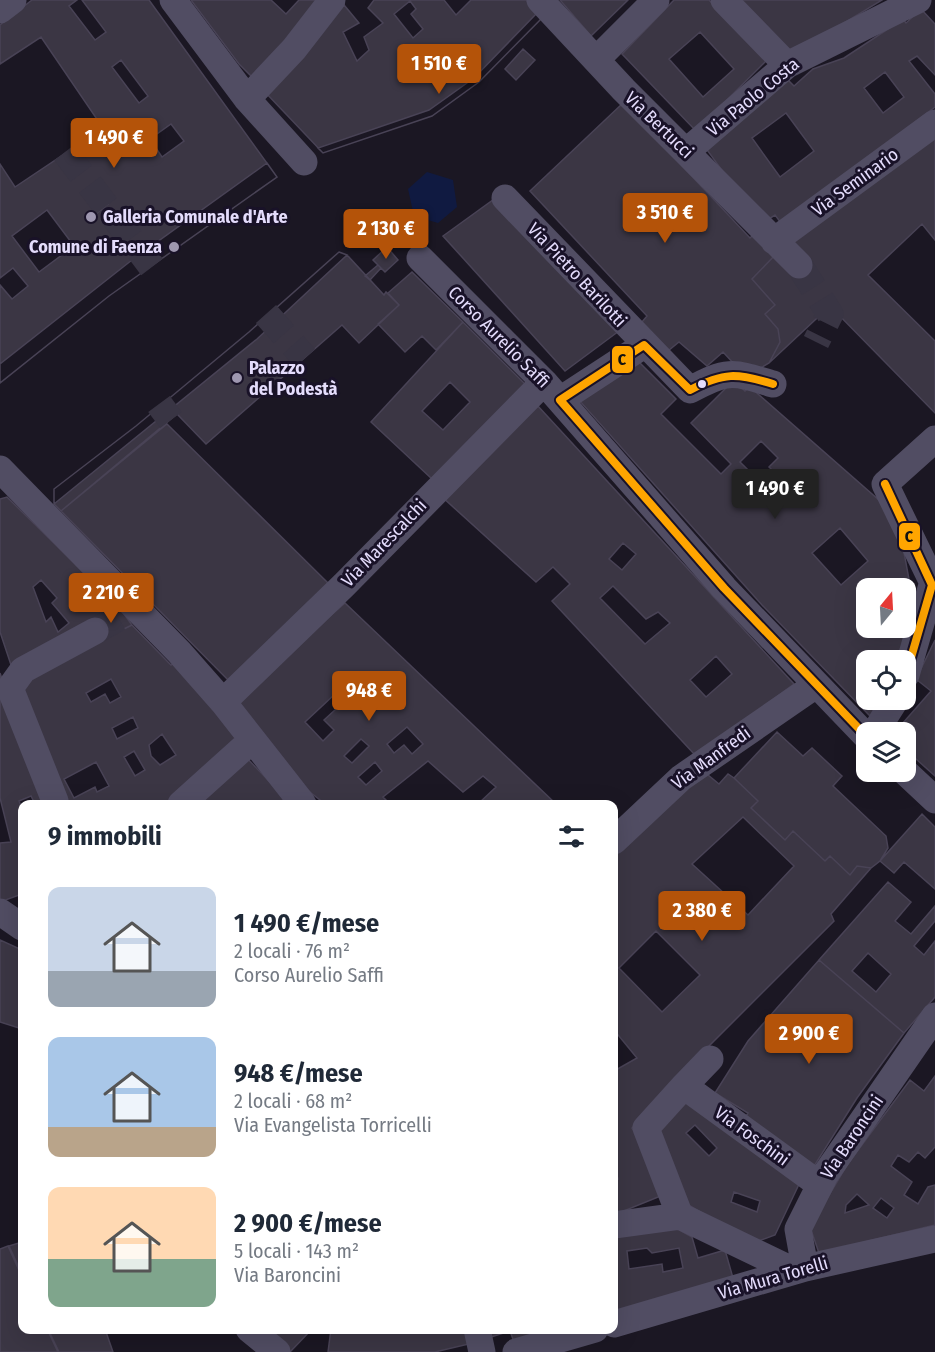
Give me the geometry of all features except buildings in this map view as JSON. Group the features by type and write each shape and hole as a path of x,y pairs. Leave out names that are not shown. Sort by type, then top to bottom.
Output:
{"street":[{"path":"0,10 13,0"},
{"path":"173,0 247,99 304,162"},
{"path":"247,99 294,49 332,0"},
{"name":"Via Bertucci","path":"540,0 596,60 799,265"},
{"path":"596,60 656,0"},
{"path":"724,0 787,65"},
{"name":"Via Paolo Costa","path":"687,151 787,65 918,0"},
{"name":"Via Seminario","path":"774,241 935,123"},
{"name":"Via Pietro Barilotti","path":"505,198 644,345 690,390 716,376 736,373 773,384"},
{"name":"Corso Aurelio Saffi","path":"420,258 552,391 724,588 856,726"},
{"name":"Via Marescalchi","path":"224,702 344,585 418,507 552,391 644,345"},
{"path":"914,650 934,586 885,484 928,445"},
{"path":"0,469 130,611 224,702 251,741 300,800"},
{"path":"55,800 10,688 23,670 95,631"},
{"name":"Via Manfredi","path":"618,837 681,778 816,685"},
{"path":"185,800 251,741"},
{"path":"916,782 935,800"},
{"path":"0,912 18,904"},
{"path":"0,912 18,924"},
{"name":"Via Baroncini","path":"799,1270 798,1229 820,1185 935,1016"},
{"path":"680,1216 645,1128 710,1059"},
{"name":"Via Foschini","path":"684,1086 820,1185"},
{"path":"618,1224 680,1216 799,1270"},
{"name":"Via Mura Torelli","path":"618,1323 799,1270 935,1239"},
{"path":"255,1334 277,1352"},
{"path":"478,1334 482,1352"},
{"path":"516,1352 556,1346 584,1334"}],"water":[{"path":"427,172 453,180 457,207 438,223 414,216 408,189"}],"tunnel":[{"path":"65,152 152,267"},
{"path":"799,265 830,314 816,342"},
{"path":"266,314 305,358"},
{"path":"159,404 171,420"},
{"path":"95,631 125,614"}],"transit line":[{"name":"C","path":"773,384 731,376 712,380 690,390 644,345 560,400 724,588 856,726"},
{"name":"C","path":"885,484 932,585 913,650"}],"place":[{"name":"Galleria Comunale d'Arte","path":"91,217"},
{"name":"Comune di Faenza","path":"174,247"},
{"name":"Palazzo del Podestà","path":"237,378"}]}
